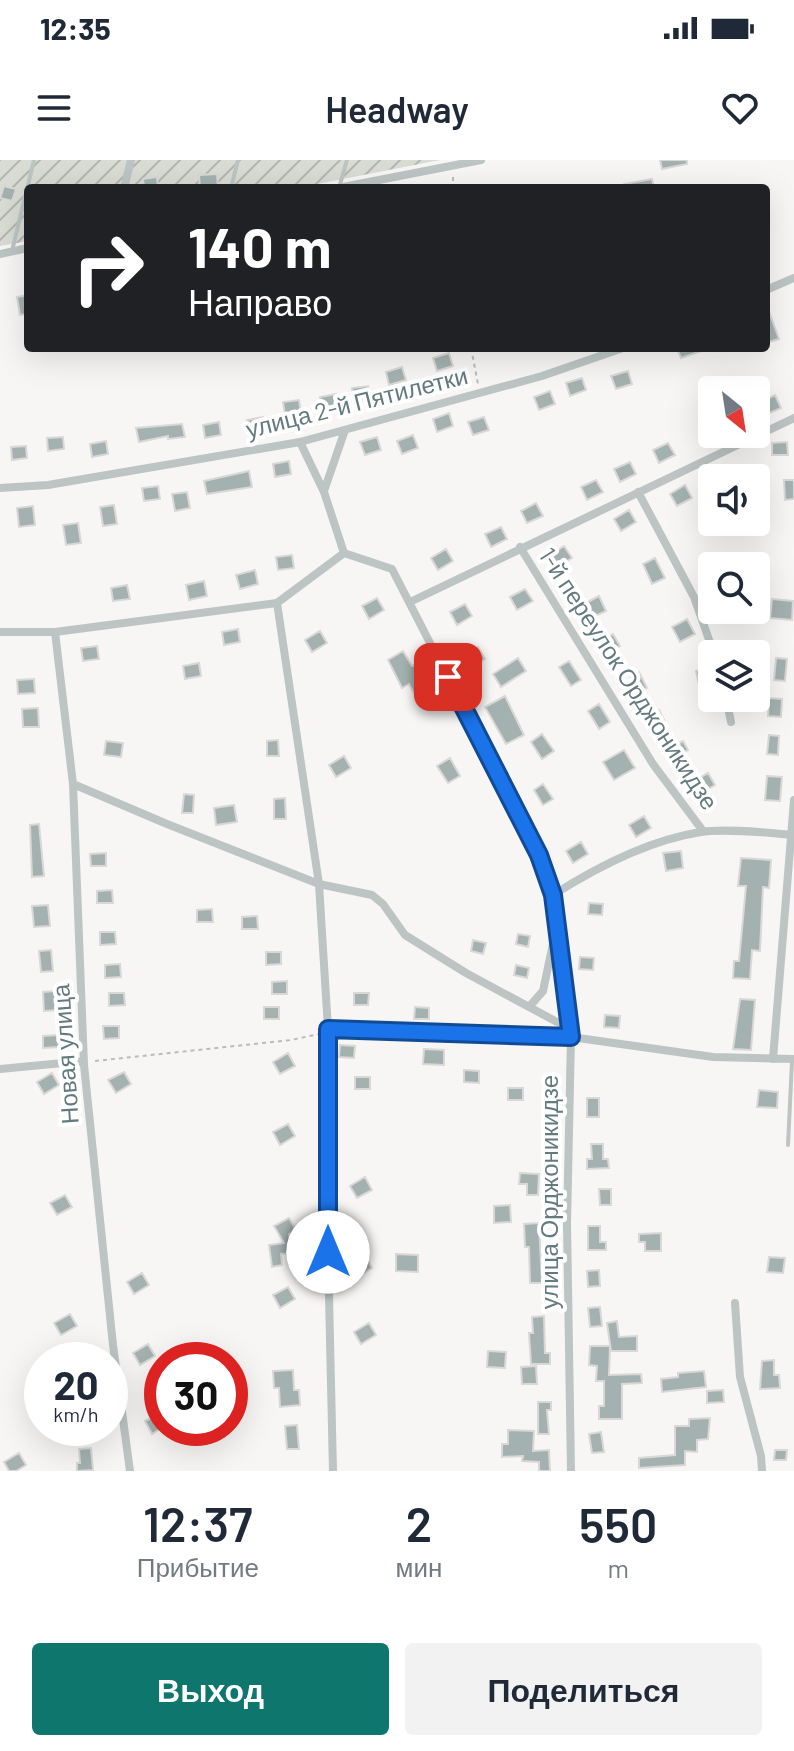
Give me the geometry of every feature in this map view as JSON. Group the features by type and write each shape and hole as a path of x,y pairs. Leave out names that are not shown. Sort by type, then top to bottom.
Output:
{"street":[{"path":"125,184 131,160"},
{"path":"356,184 452,162 481,160"},
{"path":"0,254 24,249"},
{"path":"770,288 794,278"},
{"name":"улица 2-й Пятилетки","path":"0,488 48,485 300,442 542,376 611,352"},
{"name":"1-й переулок Орджоникидзе","path":"410,602 794,418"},
{"path":"324,492 345,430"},
{"path":"0,632 55,632 277,603 344,553 324,492 300,442"},
{"path":"638,492 694,597 709,640"},
{"name":"1-й переулок Орджоникидзе","path":"520,547 653,764 703,831"},
{"name":"улица Орджоникидзе","path":"344,553 392,569 539,855 553,895 571,1033 567,1224 571,1471"},
{"path":"277,603 319,884 328,1030 328,1252 333,1471"},
{"name":"Новая улица","path":"55,632 73,784 84,1061 113,1345 130,1471"},
{"path":"729,712 731,722"},
{"path":"73,784 319,884 372,895 383,904 405,935 571,1033"},
{"path":"773,1059 794,800"},
{"path":"553,895 626,855 703,831 792,835"},
{"path":"529,1007 543,991 557,926"},
{"path":"328,1030 571,1033 713,1057 793,1059"},
{"path":"0,1069 84,1061"},
{"path":"735,1303 740,1377 761,1456 762,1471"}],"lane":[{"path":"28,184 34,160"},
{"path":"232,184 238,160"},
{"path":"339,184 347,160"},
{"path":"11,252 24,200"},
{"path":"788,1145 793,1059"}],"path":[{"path":"452,162 453,184"},
{"path":"472,352 480,393"},
{"path":"84,1061 109,1061 291,1040 328,1030"}],"shaded area":[{"path":"0,160 440,160 317,184 24,184 24,242 0,246"}],"building":[{"path":"660,160 687,160 687,164 662,169"},
{"path":"217,174 218,184 200,184 199,175"},
{"path":"157,177 158,184 144,184 143,179"},
{"path":"652,179 653,184 624,184"},
{"path":"4,186 16,189 12,201 0,198"},
{"path":"24,296 24,314 20,315 17,297"},
{"path":"770,314 779,339 770,342"},
{"path":"679,352 698,352 681,358"},
{"path":"449,353 453,366 437,371 433,358"},
{"path":"402,367 406,380 389,385 386,372"},
{"path":"628,371 632,384 616,389 611,376"},
{"path":"582,378 586,390 570,396 566,383"},
{"path":"368,386 370,399 354,401 352,388"},
{"path":"550,391 555,404 539,410 534,397"},
{"path":"336,394 338,407 322,410 320,397"},
{"path":"775,395 781,408 770,413 770,398"},
{"path":"299,400 301,413 285,415 283,402"},
{"path":"449,413 453,426 437,432 433,419"},
{"path":"263,417 265,430 249,433 247,420"},
{"path":"484,417 489,430 473,435 468,422"},
{"path":"219,422 221,435 205,438 203,425"},
{"path":"182,424 185,437 168,439 168,436 139,442 136,428"},
{"path":"413,435 418,448 402,454 397,441"},
{"path":"63,437 64,449 48,451 47,438"},
{"path":"377,437 381,450 365,455 360,442"},
{"path":"106,441 108,454 92,457 90,444"},
{"path":"787,442 788,455 772,455 772,443"},
{"path":"668,443 675,455 659,463 653,450"},
{"path":"26,446 27,458 12,460 11,447"},
{"path":"289,461 291,474 275,477 273,464"},
{"path":"630,462 636,474 620,482 614,469"},
{"path":"249,471 252,487 207,494 204,481"},
{"path":"596,480 603,492 587,500 581,487"},
{"path":"784,480 794,480 794,499 785,500"},
{"path":"685,485 692,498 677,506 670,494"},
{"path":"158,486 160,499 144,501 142,488"},
{"path":"187,492 190,508 175,511 172,494"},
{"path":"536,503 543,516 527,523 521,511"},
{"path":"114,505 117,524 103,526 100,507"},
{"path":"33,506 35,525 19,527 17,508"},
{"path":"629,510 636,522 621,531 614,519"},
{"path":"78,523 81,543 66,545 63,525"},
{"path":"501,527 507,539 491,547 485,534"},
{"path":"564,546 572,558 557,567 550,555"},
{"path":"446,549 453,561 438,570 431,558"},
{"path":"292,555 294,568 278,570 276,557"},
{"path":"655,558 665,578 652,584 643,564"},
{"path":"255,570 258,584 240,589 236,575"},
{"path":"204,581 207,596 189,600 186,585"},
{"path":"127,585 130,599 113,601 111,588"},
{"path":"525,589 533,601 517,610 510,597"},
{"path":"599,596 606,611 589,619 582,605"},
{"path":"377,598 384,610 369,619 362,606"},
{"path":"772,599 793,601 792,620 770,618"},
{"path":"465,604 472,616 457,625 450,612"},
{"path":"687,619 695,634 680,642 672,627"},
{"path":"238,629 240,642 224,645 222,632"},
{"path":"320,631 327,643 312,652 305,640"},
{"path":"613,634 620,646 605,654 598,642"},
{"path":"97,646 99,659 83,661 81,648"},
{"path":"478,647 485,659 470,668 463,655"},
{"path":"403,651 426,689 415,695 409,684 402,688 388,660"},
{"path":"518,658 526,671 501,687 493,674"},
{"path":"776,658 787,659 785,681 774,680"},
{"path":"569,661 581,680 571,686 559,667"},
{"path":"199,663 201,676 185,679 183,666"},
{"path":"639,672 647,688 638,692 630,676"},
{"path":"34,679 35,693 18,694 17,680"},
{"path":"505,696 524,735 506,744 485,707"},
{"path":"770,698 782,699 781,717 768,716"},
{"path":"599,704 610,722 599,729 588,711"},
{"path":"38,708 39,727 23,727 22,709"},
{"path":"659,710 666,724 654,730 647,716"},
{"path":"542,734 554,751 542,759 531,742"},
{"path":"769,735 779,736 778,755 767,754"},
{"path":"278,740 279,756 267,756 267,741"},
{"path":"106,741 123,743 121,757 104,755"},
{"path":"683,741 688,750 671,759 667,749"},
{"path":"624,750 635,768 614,780 603,762"},
{"path":"344,756 351,768 336,777 329,765"},
{"path":"450,758 460,776 448,783 437,766"},
{"path":"708,773 715,785 700,794 693,782"},
{"path":"767,776 782,777 780,801 765,800"},
{"path":"543,784 553,799 543,805 534,790"},
{"path":"184,794 194,795 193,813 182,813"},
{"path":"285,798 286,819 274,819 274,799"},
{"path":"234,805 237,822 216,825 214,808"},
{"path":"644,816 651,828 636,837 629,825"},
{"path":"39,824 44,876 32,877 30,825"},
{"path":"581,842 588,854 573,863 566,851"},
{"path":"681,851 683,868 666,871 663,853"},
{"path":"106,853 106,866 91,866 90,854"},
{"path":"741,858 771,860 769,888 763,887 760,951 752,950 750,979 733,978 734,961 739,961 746,886 738,886"},
{"path":"112,890 113,903 97,903 97,891"},
{"path":"589,903 603,904 602,915 588,914"},
{"path":"48,905 50,926 34,927 32,906"},
{"path":"212,909 213,922 197,922 197,910"},
{"path":"257,916 258,929 242,929 242,917"},
{"path":"100,932 115,932 116,944 100,945"},
{"path":"518,934 530,936 528,947 516,944"},
{"path":"473,940 486,943 483,954 471,951"},
{"path":"51,950 53,971 41,972 39,951"},
{"path":"266,952 281,952 281,964 266,965"},
{"path":"580,957 594,958 593,970 579,969"},
{"path":"120,964 121,977 105,978 105,965"},
{"path":"516,965 529,968 527,978 514,975"},
{"path":"287,981 287,994 272,994 272,982"},
{"path":"56,991 58,1010 44,1011 43,992"},
{"path":"109,993 124,993 125,1005 109,1006"},
{"path":"354,993 369,993 368,1005 354,1005"},
{"path":"740,999 755,1000 751,1050 733,1049"},
{"path":"264,1007 279,1007 279,1019 264,1019"},
{"path":"415,1007 429,1008 429,1019 414,1019"},
{"path":"605,1015 620,1016 619,1028 604,1027"},
{"path":"103,1026 119,1026 119,1038 104,1039"},
{"path":"58,1035 59,1047 43,1048 43,1036"},
{"path":"340,1045 355,1046 354,1058 339,1057"},
{"path":"424,1049 444,1050 444,1065 423,1064"},
{"path":"288,1053 295,1066 280,1074 273,1062"},
{"path":"464,1070 479,1071 479,1083 464,1082"},
{"path":"124,1072 131,1084 116,1093 108,1080"},
{"path":"52,1073 59,1085 44,1094 37,1082"},
{"path":"355,1077 370,1077 370,1089 355,1089"},
{"path":"508,1088 523,1088 523,1100 508,1100"},
{"path":"759,1090 778,1092 777,1108 757,1107"},
{"path":"587,1098 599,1098 599,1117 587,1117"},
{"path":"288,1124 295,1136 280,1145 273,1132"},
{"path":"591,1144 603,1144 603,1159 608,1159 609,1168 587,1169 587,1159 592,1159"},
{"path":"520,1173 539,1174 538,1195 527,1195 527,1184 519,1184"},
{"path":"365,1177 372,1190 357,1198 350,1186"},
{"path":"599,1189 611,1189 611,1205 600,1205"},
{"path":"65,1195 72,1207 57,1215 50,1203"},
{"path":"510,1205 511,1222 494,1223 494,1206"},
{"path":"289,1218 296,1230 289,1234 291,1256 290,1253 281,1254 282,1265 272,1267 269,1245 284,1243 274,1226"},
{"path":"539,1223 542,1283 530,1283 529,1247 525,1247 524,1224"},
{"path":"588,1226 600,1226 600,1242 606,1242 606,1250 588,1250"},
{"path":"661,1233 661,1251 645,1251 645,1242 639,1242 639,1234"},
{"path":"396,1254 418,1255 418,1272 396,1271"},
{"path":"365,1256 372,1268 357,1277 350,1265"},
{"path":"769,1257 785,1258 783,1273 767,1272"},
{"path":"599,1270 600,1286 588,1287 587,1271"},
{"path":"142,1273 149,1285 134,1294 127,1282"},
{"path":"288,1287 295,1299 280,1308 273,1295"},
{"path":"600,1307 602,1326 590,1327 588,1308"},
{"path":"70,1314 77,1326 61,1335 54,1323"},
{"path":"544,1316 545,1353 550,1353 550,1364 531,1364 529,1333 533,1333 532,1317"},
{"path":"617,1321 619,1337 637,1336 637,1351 611,1351 607,1323"},
{"path":"369,1323 376,1335 361,1344 354,1332"},
{"path":"144,1346 144,1363 140,1365 133,1353"},
{"path":"590,1346 610,1346 609,1375 641,1374 642,1383 622,1384 622,1419 599,1419 599,1406 604,1406 604,1381 596,1381 597,1366 589,1365"},
{"path":"488,1351 506,1352 505,1368 487,1367"},
{"path":"774,1360 774,1375 779,1375 780,1388 760,1389 762,1361"},
{"path":"536,1366 537,1384 522,1384 521,1367"},
{"path":"293,1370 294,1390 299,1390 300,1405 280,1407 279,1388 274,1388 273,1371"},
{"path":"704,1371 706,1387 662,1392 661,1379 678,1377 678,1373"},
{"path":"723,1390 724,1402 707,1403 707,1391"},
{"path":"538,1402 551,1402 551,1410 547,1410 549,1434 538,1434"},
{"path":"710,1418 708,1439 697,1440 697,1452 685,1451 685,1465 639,1468 639,1458 675,1455 675,1426 689,1426 689,1419"},
{"path":"297,1425 299,1449 287,1449 285,1426"},
{"path":"508,1430 534,1431 533,1451 549,1450 550,1471 539,1471 539,1462 522,1461 523,1456 502,1457 502,1444 508,1444"},
{"path":"601,1432 604,1452 592,1453 589,1434"},
{"path":"91,1448 93,1470 77,1471 79,1449"},
{"path":"775,1450 787,1450 786,1460 774,1460"},
{"path":"19,1453 26,1465 9,1471 4,1462"}],"route":[{"path":"328,1252 328,1029 571,1037 553,895 539,855 448,677"}]}
